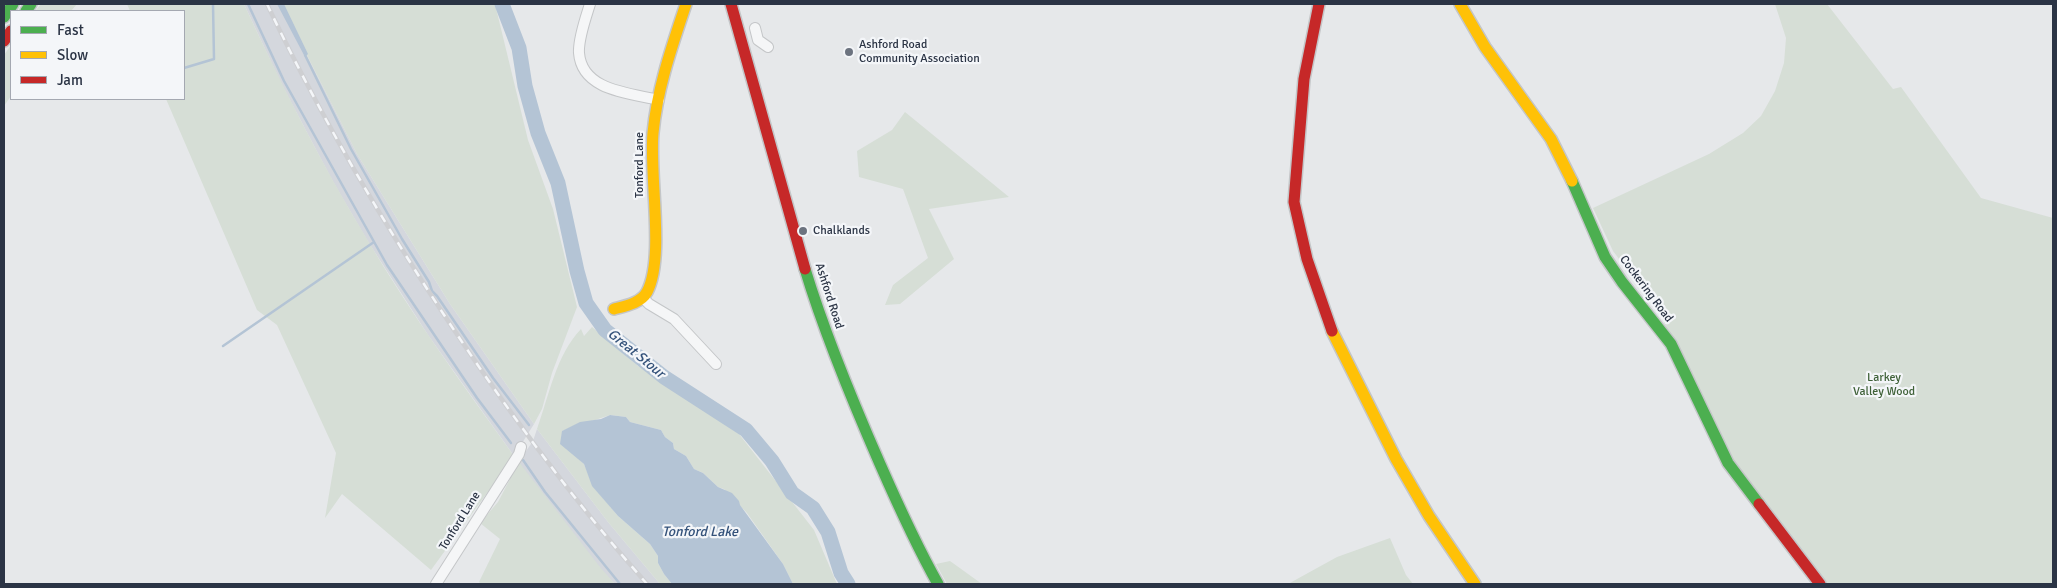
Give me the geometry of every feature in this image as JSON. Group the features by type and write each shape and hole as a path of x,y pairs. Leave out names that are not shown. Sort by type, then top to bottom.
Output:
{"main road":[{"path":"4,17 13,4"},
{"name":"Tonford Lane","path":"643,298 648,290 653,255 652,155 654,123 666,62 686,4"},
{"name":"Ashford Road","path":"731,4 769,135 787,209 814,298 836,361 904,520 938,584"},
{"path":"1318,4 1304,79 1294,202 1307,259 1329,324 1396,459 1429,516 1475,584"},
{"name":"Cockering Road","path":"1460,4 1485,47 1551,139 1574,185 1605,257 1622,282 1671,344 1728,463 1820,584"},
{"path":"614,309 643,298"}],"street":[{"path":"590,4 579,53 586,72 600,86 659,100"},
{"path":"755,28 758,40 768,47"},
{"path":"643,298 649,304 674,319 699,354 716,364"},
{"name":"Tonford Lane","path":"436,584 519,454 521,447"}],"shaded area":[{"path":"244,4 281,4 357,154 450,304 534,424 514,456 428,335 367,240 332,180 281,83"},
{"path":"537,429 608,522 660,584 615,584 528,500 508,477 533,441"}],"green space":[{"path":"41,4 77,4 72,10 36,10"},
{"path":"127,4 244,4 302,123 367,239 419,322 514,456 431,570 342,494 325,518 336,453 277,325 257,310 166,100 185,100 185,10 130,10"},
{"path":"281,4 495,4 528,140 553,209 577,307 552,373 542,409 534,424 450,304 357,154"},
{"name":"Larkey Valley Wood","path":"1775,4 1827,4 1893,89 1901,87 1981,198 2053,218 2053,584 1823,584 1730,462 1658,310 1613,251 1593,208 1709,154 1743,133 1761,116 1775,91 1784,63 1786,38"},
{"path":"10,46 10,97 4,106 4,55"},
{"path":"905,112 1009,197 929,209 954,259 900,304 885,305 893,285 928,258 903,189 859,177 857,151 892,130"},
{"path":"592,327 638,366 658,376 739,434 814,530 837,584 793,584 783,564 747,513 724,489 718,487 703,473 694,469 686,456 674,449 673,443 665,437 661,430 630,422 626,417 610,415 562,431 574,454 584,464 593,486 618,516 650,544 658,556 658,563 672,584 660,584 608,522 537,429 554,376 565,351 581,329 584,336"},
{"path":"519,462 615,584 481,584 479,582 500,539 480,523 498,502"},
{"path":"1390,538 1406,575 1413,584 1288,584 1337,557"},
{"path":"950,561 982,584 947,584 936,564"}],"water":[{"path":"277,4 284,4 308,54 305,57"},
{"name":"Tonford Lake","path":"610,415 626,417 630,422 661,430 665,437 673,443 674,449 686,456 694,469 703,473 718,487 732,493 783,564 793,584 672,584 664,574 658,563 658,556 650,544 618,516 592,486 584,464 560,444 562,431 580,422 601,419"}],"waterway":[{"path":"185,68 214,59 213,4"},
{"path":"248,4 284,81 387,265 477,398 511,443"},
{"name":"Great Stour","path":"502,4 519,48 525,86 538,133 558,183 586,303 605,330 664,377 746,430 772,461 792,493 813,508 828,532 841,573 848,584"},
{"path":"305,55 351,149 402,239 429,282 432,291 493,378 529,425"},
{"path":"223,346 374,242"},
{"path":"523,460 545,492 620,584"}],"railway":[{"path":"267,4 302,75 340,145 448,321 501,399 557,475 647,584"}],"traffic: fast":[{"path":"4,17 13,4"},
{"path":"27,10 31,4"},
{"path":"1572,181 1605,257 1622,282 1671,344 1728,463 1759,504"},
{"path":"805,269 830,343 859,416 907,525 938,584"}],"traffic: slow":[{"path":"614,309 632,304 641,299 647,292 652,277 656,238 653,133 658,100 666,68 686,4"},
{"path":"1460,4 1485,47 1551,139 1572,181"},
{"path":"1332,331 1396,459 1429,516 1475,584"}],"traffic: jam":[{"path":"731,4 805,269"},
{"path":"1319,4 1304,79 1294,202 1307,259 1332,331"},
{"path":"4,41 10,32"},
{"path":"1759,504 1820,584"}],"place":[{"name":"Ashford Road Community Association","path":"849,52"},
{"name":"Chalklands","path":"803,231"}]}
